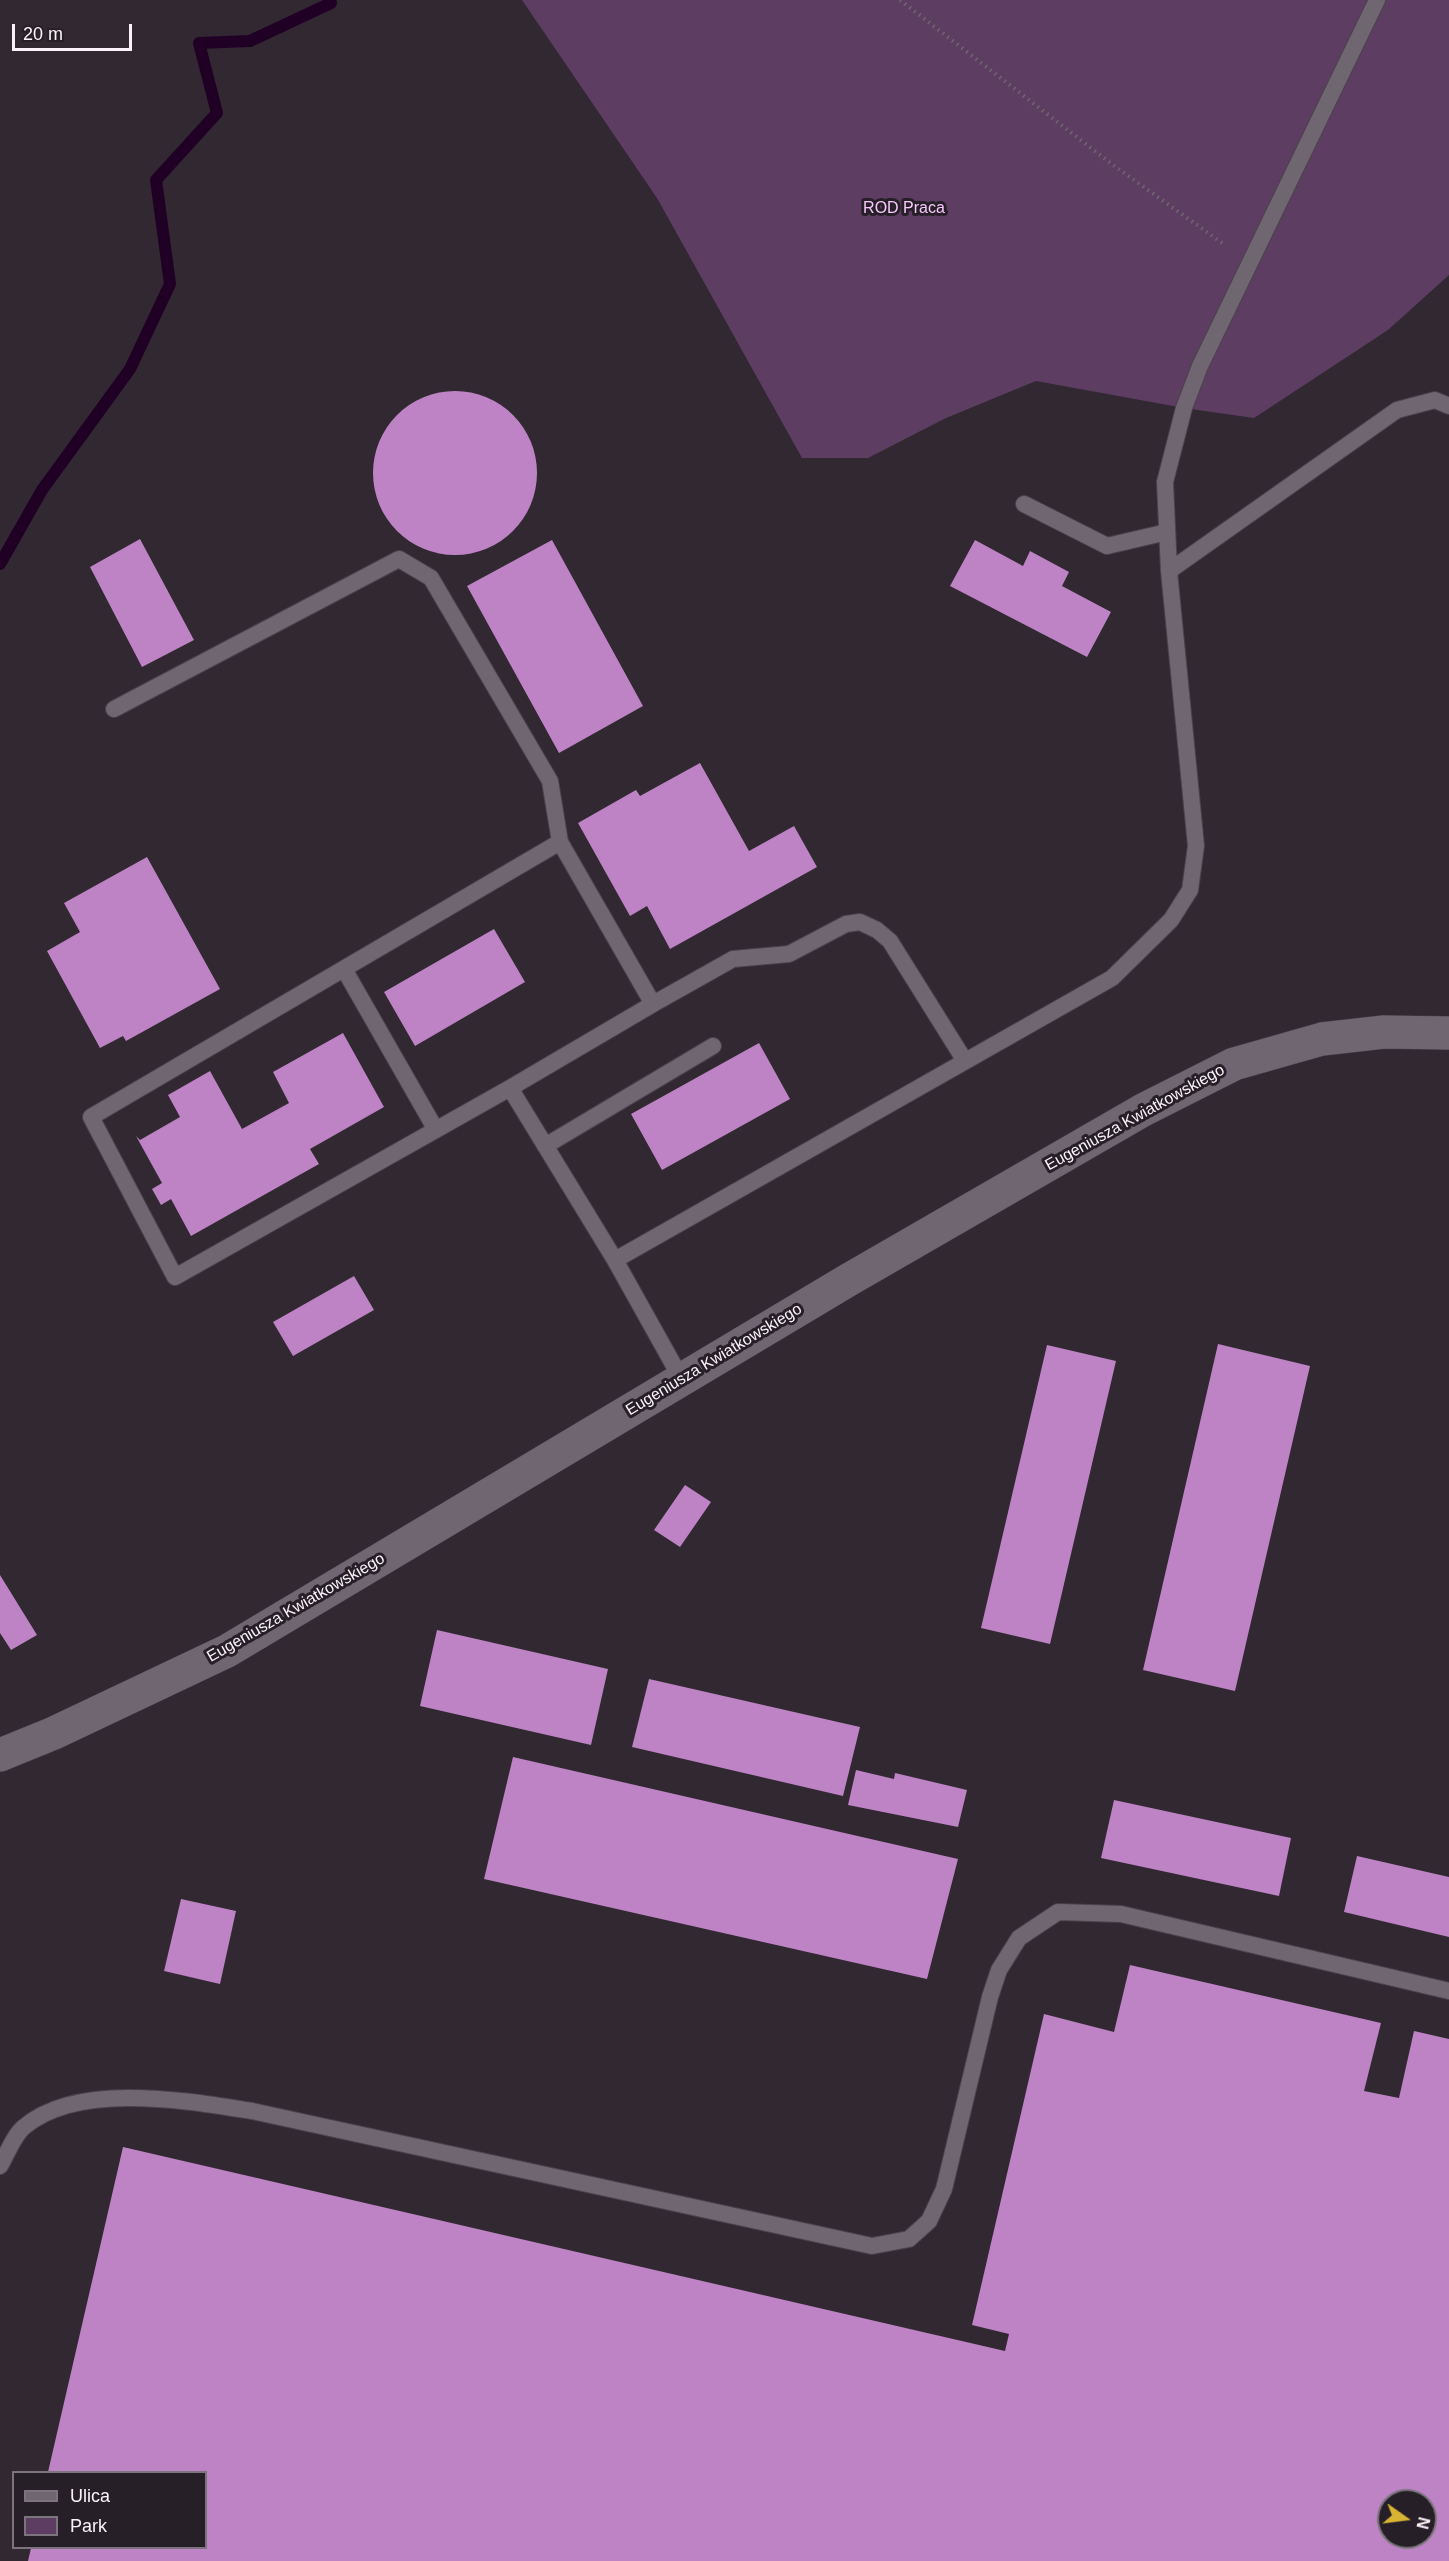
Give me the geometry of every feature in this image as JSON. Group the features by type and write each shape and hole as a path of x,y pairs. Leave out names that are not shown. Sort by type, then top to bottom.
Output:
{"street":[{"name":"Eugeniusza Kwiatkowskiego","path":"0,1755 54,1733 227,1651 850,1279 1143,1110 1234,1064 1322,1039 1384,1032 1449,1033"}],"lane":[{"path":"615,1260 1112,978 1171,920 1190,890 1196,846 1169,571 1165,482 1184,408 1200,366 1377,0"},
{"path":"1169,571 1397,410 1435,400 1449,406"},
{"path":"1024,504 1107,546 1167,532"},
{"path":"114,709 399,558 431,578 550,782 560,842 653,1004"},
{"path":"560,842 91,1117 175,1277 733,959 789,954 846,924 860,922 877,930 890,941 965,1060"},
{"path":"344,969 436,1130"},
{"path":"545,1146 713,1046"},
{"path":"510,1088 615,1260 682,1380"},
{"path":"0,2166 23,2128 57,2106 102,2099 186,2101 252,2111 872,2246 909,2239 929,2221 944,2188 990,1996 999,1970 1019,1938 1058,1912 1121,1914 1449,1990"}],"path":[{"path":"900,0 1113,165 1250,263"}],"green space":[{"name":"ROD Praca","path":"522,0 1449,0 1449,275 1388,330 1254,418 1184,408 1036,381 946,418 868,458 802,458 657,198"}],"building":[{"path":"455,391 471,392 487,397 513,415 531,441 536,457 536,489 531,505 513,531 487,549 471,554 455,555 439,554 423,549 397,531 379,505 374,489 373,473 374,457 379,441 397,415 423,397 439,392"},
{"path":"140,539 194,640 142,667 90,567"},
{"path":"552,540 643,706 559,753 467,586"},
{"path":"975,540 1023,566 1030,551 1069,572 1062,586 1111,612 1087,657 950,586"},
{"path":"700,763 749,851 794,826 817,867 670,949 647,906 630,916 578,823 636,790 640,796"},
{"path":"147,857 220,989 126,1041 123,1036 100,1048 47,951 80,932 64,903"},
{"path":"494,929 525,982 415,1046 384,992"},
{"path":"343,1033 384,1107 310,1149 319,1164 191,1236 171,1199 161,1205 152,1189 162,1183 136,1136 140,1140 180,1117 168,1095 210,1071 242,1129 289,1103 273,1072"},
{"path":"759,1043 790,1099 662,1170 631,1114"},
{"path":"354,1276 374,1310 293,1356 273,1322"},
{"path":"1218,1344 1310,1366 1235,1691 1143,1670"},
{"path":"1047,1345 1116,1361 1050,1644 981,1628"},
{"path":"685,1485 711,1502 680,1547 654,1530"},
{"path":"0,1575 37,1635 11,1650 0,1633"},
{"path":"437,1630 608,1669 591,1745 420,1706"},
{"path":"649,1679 860,1727 843,1796 632,1747"},
{"path":"513,1757 958,1859 927,1979 484,1879"},
{"path":"856,1770 894,1779 895,1773 967,1790 958,1827 848,1805"},
{"path":"1114,1800 1291,1838 1279,1896 1101,1858"},
{"path":"1357,1856 1449,1877 1449,1937 1344,1912"},
{"path":"181,1899 236,1911 220,1984 164,1971"},
{"path":"1130,1965 1381,2023 1364,2091 1399,2098 1414,2031 1449,2039 1449,2561 28,2561 31,2549 207,2549 207,2471 48,2471 123,2147 1005,2351 1009,2334 972,2325 1044,2014 1114,2032"}],"waterway":[{"path":"0,564 42,490 130,369 170,284 156,180 217,113 199,43 250,41 331,3 329,0"}]}
